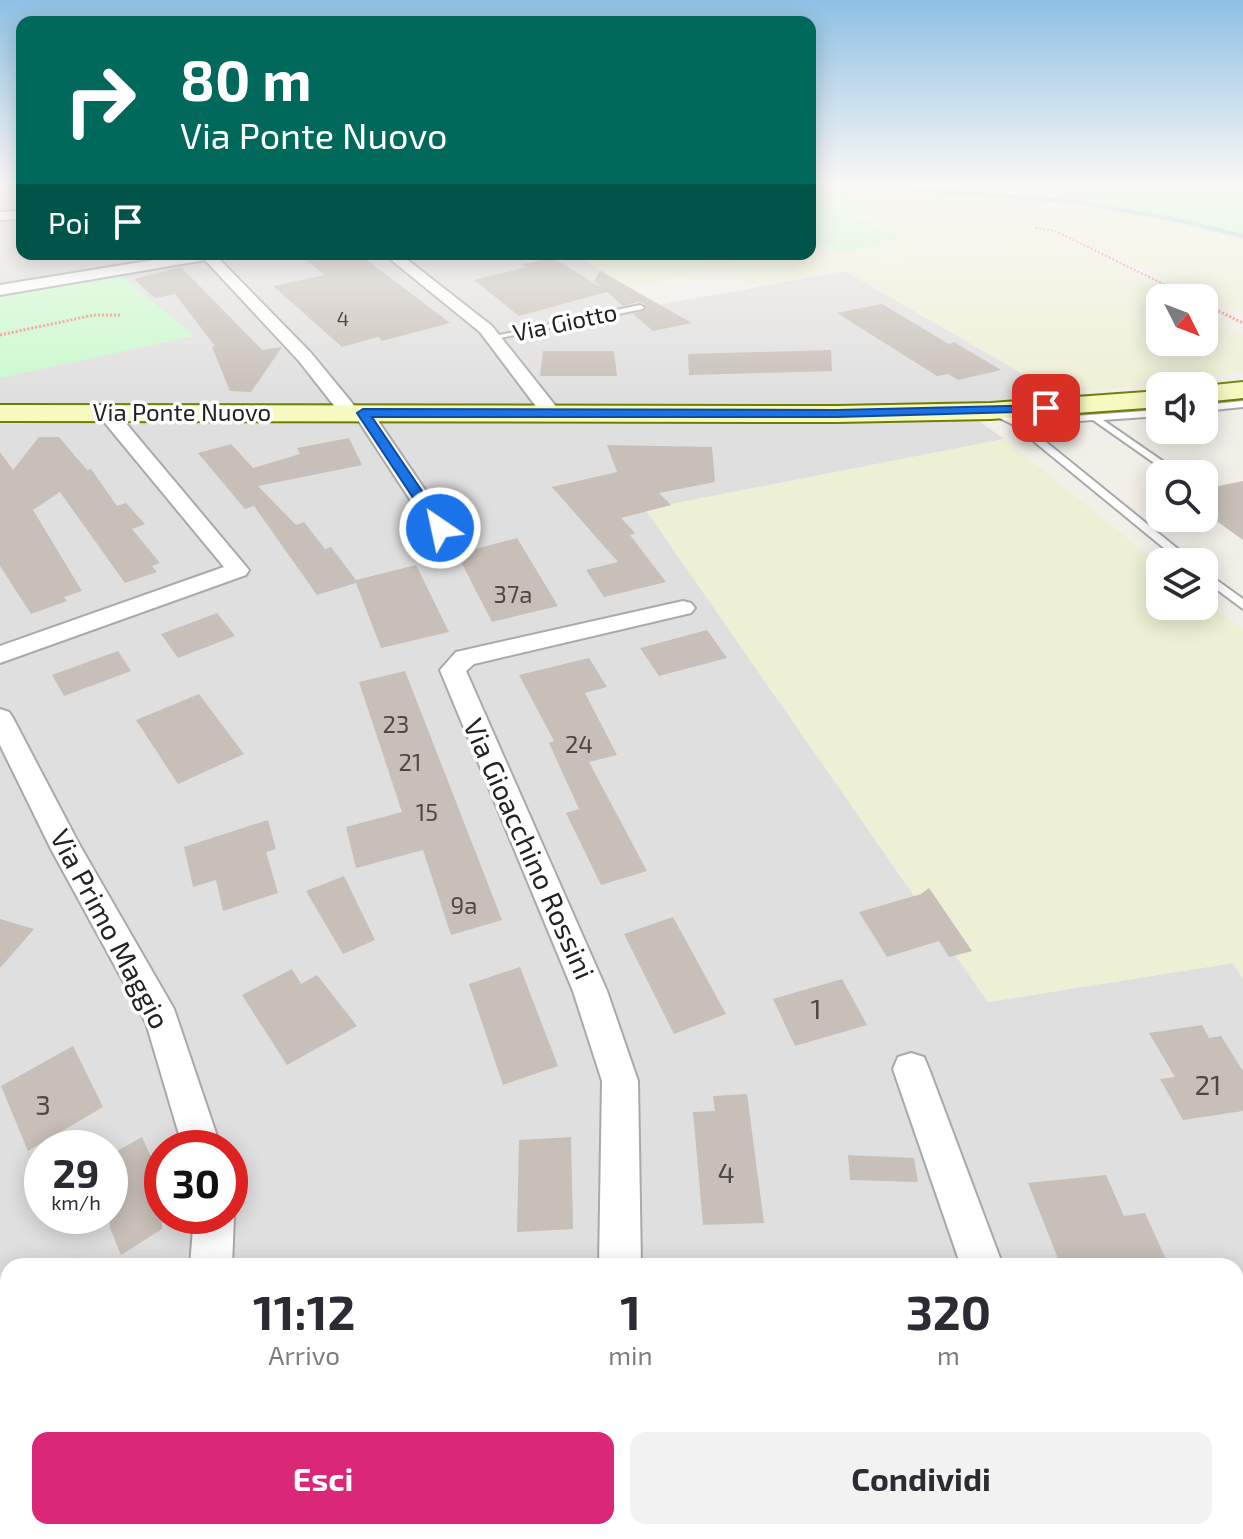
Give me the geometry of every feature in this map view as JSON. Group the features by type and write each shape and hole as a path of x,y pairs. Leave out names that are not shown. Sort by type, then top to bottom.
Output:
{"main road":[{"path":"1218,393 1243,390"},
{"name":"Via Ponte Nuovo","path":"0,413 991,411 1146,400"}],"street":[{"path":"0,290 182,260"},
{"path":"217,260 357,413 440,528"},
{"name":"Via Giotto","path":"399,260 479,323 551,413"},
{"path":"0,655 238,570 107,413"},
{"name":"Via Gioacchino Rossini","path":"620,1258 620,1081 590,991 453,670 465,658 683,608"},
{"name":"Via Primo Maggio","path":"0,718 66,849 162,1020 198,1130"},
{"path":"911,1069 979,1258"},
{"path":"211,1258 213,1234"}],"lane":[{"name":"Via Giotto","path":"490,338 640,307"},
{"path":"1218,407 1243,404"},
{"path":"991,411 1017,423 1171,548"},
{"path":"1017,423 1146,415"},
{"path":"1097,420 1154,460"},
{"path":"1218,585 1243,605"}],"path":[{"path":"1104,255 1163,284"},
{"path":"1218,311 1243,323"},
{"path":"0,335 94,315 120,315"}],"shaded area":[{"path":"0,255 16,255 16,260 585,260 658,305 845,271 1056,393 1082,412 976,419 1004,439 646,510 988,1002 1233,963 1243,979 1243,1258 0,1258"}],"green space":[{"path":"816,255 911,255 754,286 721,268 630,287 585,260 816,260"},
{"path":"923,255 1096,255 1151,284 1146,284 1146,356 1218,356 1218,321 1243,335 1243,371 1218,375 1218,372 1146,372 1146,385 1056,393 845,271"},
{"path":"1113,255 1243,255 1243,313 1218,302 1218,284 1178,284"},
{"path":"118,273 194,336 0,378 0,294"},
{"path":"1004,439 1146,553 1146,620 1218,620 1218,610 1243,630 1243,979 1233,963 988,1002 645,509"}],"building":[{"path":"306,260 367,260 450,323 382,341 378,337 342,347 273,286 325,275"},
{"path":"556,260 602,288 594,281 600,271 692,323 653,331 633,314 646,310 645,304 639,302 623,306 607,292 519,316 474,280 527,267 522,264"},
{"path":"181,267 262,350 282,347 251,392 230,391 212,347 215,346 175,294 155,298 134,279"},
{"path":"882,304 949,344 954,342 1001,370 958,380 948,374 937,376 837,313"},
{"path":"831,350 832,371 689,375 688,354"},
{"path":"543,351 614,351 617,376 540,376"},
{"path":"39,437 59,437 87,470 91,469 117,506 126,503 145,524 132,529 160,563 152,566 157,572 125,583 60,492 33,510 82,591 64,597 67,601 31,614 0,566 0,452 13,470"},
{"path":"349,438 362,465 258,486 296,525 304,522 325,549 331,547 356,580 416,565 449,632 381,648 356,583 317,595 254,506 245,509 198,453 231,444 253,468 300,454 297,448"},
{"path":"607,445 712,447 715,482 659,493 671,505 621,518 635,533 630,535 666,582 604,597 586,570 618,562 552,487 617,472"},
{"path":"1243,481 1243,540 1218,522 1218,486"},
{"path":"517,538 558,606 492,622 457,554"},
{"path":"217,613 235,636 178,658 161,634"},
{"path":"707,630 727,658 659,676 640,648"},
{"path":"118,651 131,671 64,696 52,675"},
{"path":"589,658 607,687 585,693 617,755 589,762 647,871 601,885 566,813 579,809 549,743 554,741 519,675"},
{"path":"405,671 502,920 451,935 423,850 356,868 346,827 402,812 359,682"},
{"path":"199,694 244,754 178,784 136,720"},
{"path":"268,820 276,849 266,852 278,893 223,911 216,880 193,887 184,847"},
{"path":"344,876 375,940 343,954 306,891"},
{"path":"929,888 972,951 949,957 939,941 887,957 859,912 921,894"},
{"path":"673,917 726,1014 674,1034 624,934"},
{"path":"0,919 34,929 0,968"},
{"path":"520,967 558,1066 503,1085 469,984"},
{"path":"292,969 301,984 317,975 357,1026 287,1065 242,995"},
{"path":"842,979 867,1025 795,1046 773,999"},
{"path":"1202,1025 1209,1038 1221,1036 1243,1071 1243,1111 1183,1120 1160,1079 1175,1077 1149,1033"},
{"path":"73,1046 103,1107 64,1130 24,1130 24,1141 1,1086"},
{"path":"747,1094 764,1223 703,1225 693,1112 715,1111 713,1096"},
{"path":"142,1137 144,1141 144,1234 154,1234 121,1255 112,1234 128,1234 128,1145"},
{"path":"571,1137 573,1229 517,1232 519,1140"},
{"path":"848,1155 914,1158 918,1182 850,1180"},
{"path":"1106,1175 1124,1216 1145,1213 1165,1258 1058,1258 1028,1183"}],"route":[{"path":"440,528 363,413 837,414 1046,408"}]}
